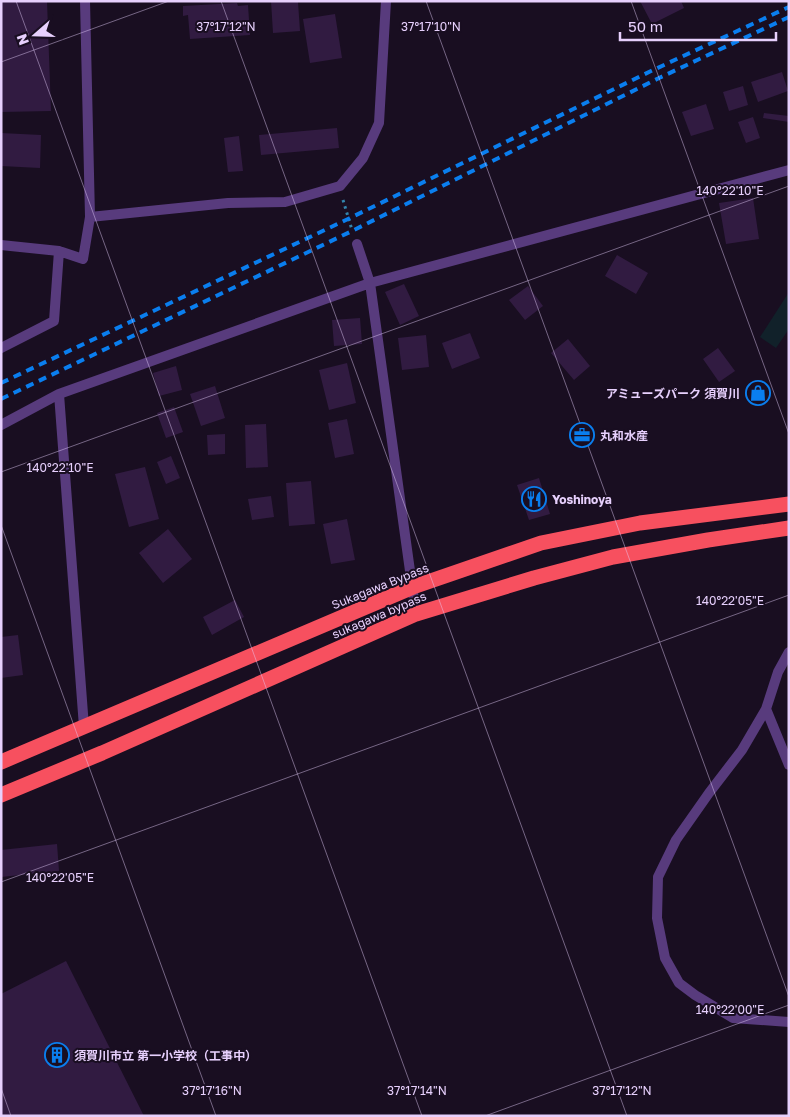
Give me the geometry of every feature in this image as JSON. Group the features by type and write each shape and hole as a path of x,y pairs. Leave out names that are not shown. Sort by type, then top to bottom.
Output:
{"highway":[{"name":"Sukagawa Bypass","path":"1,762 413,587 541,544 640,524 789,504"},
{"name":"sukagawa bypass","path":"1,795 416,614 534,578 613,557 789,528"}],"street":[{"path":"1,245 59,251 84,259 90,217 85,1"},
{"path":"90,217 228,203 285,202 340,186 363,158 379,123 386,1"},
{"path":"1,426 59,394 370,283 789,170"},
{"path":"358,244 370,283 416,614"},
{"path":"1,348 54,321 59,251"},
{"path":"59,394 84,727"},
{"path":"789,652 778,672 766,709 742,750 676,840 658,877 656,918 665,958 679,983 695,995 734,1018 789,1022"},
{"path":"766,709 789,765"}],"path":[{"path":"340,186 348,219 358,244"}],"shaded area":[{"path":"789,292 789,329 776,348 760,337"}],"building":[{"path":"1,1 47,1 51,111 1,112"},
{"path":"271,1 298,2 300,31 273,33"},
{"path":"640,1 681,1 684,8 652,24"},
{"path":"237,3 238,6 248,5 250,35 190,39 188,15 183,16 183,6"},
{"path":"335,14 342,58 310,63 303,19"},
{"path":"782,72 788,91 758,102 751,82"},
{"path":"743,86 748,105 729,111 723,92"},
{"path":"706,104 714,129 691,136 682,112"},
{"path":"764,113 789,116 789,122 763,118"},
{"path":"753,117 760,138 746,143 738,122"},
{"path":"337,128 339,148 261,155 259,135"},
{"path":"1,133 41,135 40,168 1,166"},
{"path":"239,136 243,171 228,172 224,138"},
{"path":"753,198 759,239 726,244 719,203"},
{"path":"617,255 648,273 636,294 605,276"},
{"path":"404,284 419,316 400,325 385,292"},
{"path":"528,286 543,306 525,320 509,300"},
{"path":"360,318 362,344 334,346 332,320"},
{"path":"470,333 480,358 452,369 442,343"},
{"path":"426,335 429,367 402,370 398,338"},
{"path":"568,339 590,366 574,380 551,353"},
{"path":"718,348 735,371 719,382 703,359"},
{"path":"347,363 356,403 329,410 319,370"},
{"path":"176,366 182,390 159,396 153,373"},
{"path":"215,386 225,418 201,426 190,394"},
{"path":"174,407 183,432 166,438 157,413"},
{"path":"347,419 354,454 335,458 328,423"},
{"path":"266,424 268,467 246,468 245,425"},
{"path":"225,434 225,454 208,455 207,435"},
{"path":"171,456 180,478 166,484 157,462"},
{"path":"145,467 159,519 129,527 115,474"},
{"name":"Yoshinoya","path":"539,478 550,514 529,520 517,485"},
{"path":"311,481 315,524 289,526 286,483"},
{"path":"271,496 274,517 252,520 248,499"},
{"path":"347,519 355,560 331,564 323,524"},
{"path":"168,529 192,559 163,583 139,553"},
{"path":"235,600 244,617 212,635 203,617"},
{"path":"18,635 23,675 1,678 1,637"},
{"path":"57,844 59,871 1,877 1,850"},
{"name":"須賀川市立 第一小学校（工事中）","path":"66,961 144,1116 1,1116 1,994"}],"railway":[{"path":"1,383 348,219 651,71 789,7"},
{"path":"1,399 352,231 659,78 789,17"}],"place":[{"name":"アミューズパーク 須賀川","path":"758,393"},
{"name":"丸和水産","path":"582,435"},
{"name":"Yoshinoya","path":"534,499"},
{"name":"須賀川市立 第一小学校（工事中）","path":"57,1055"}]}
